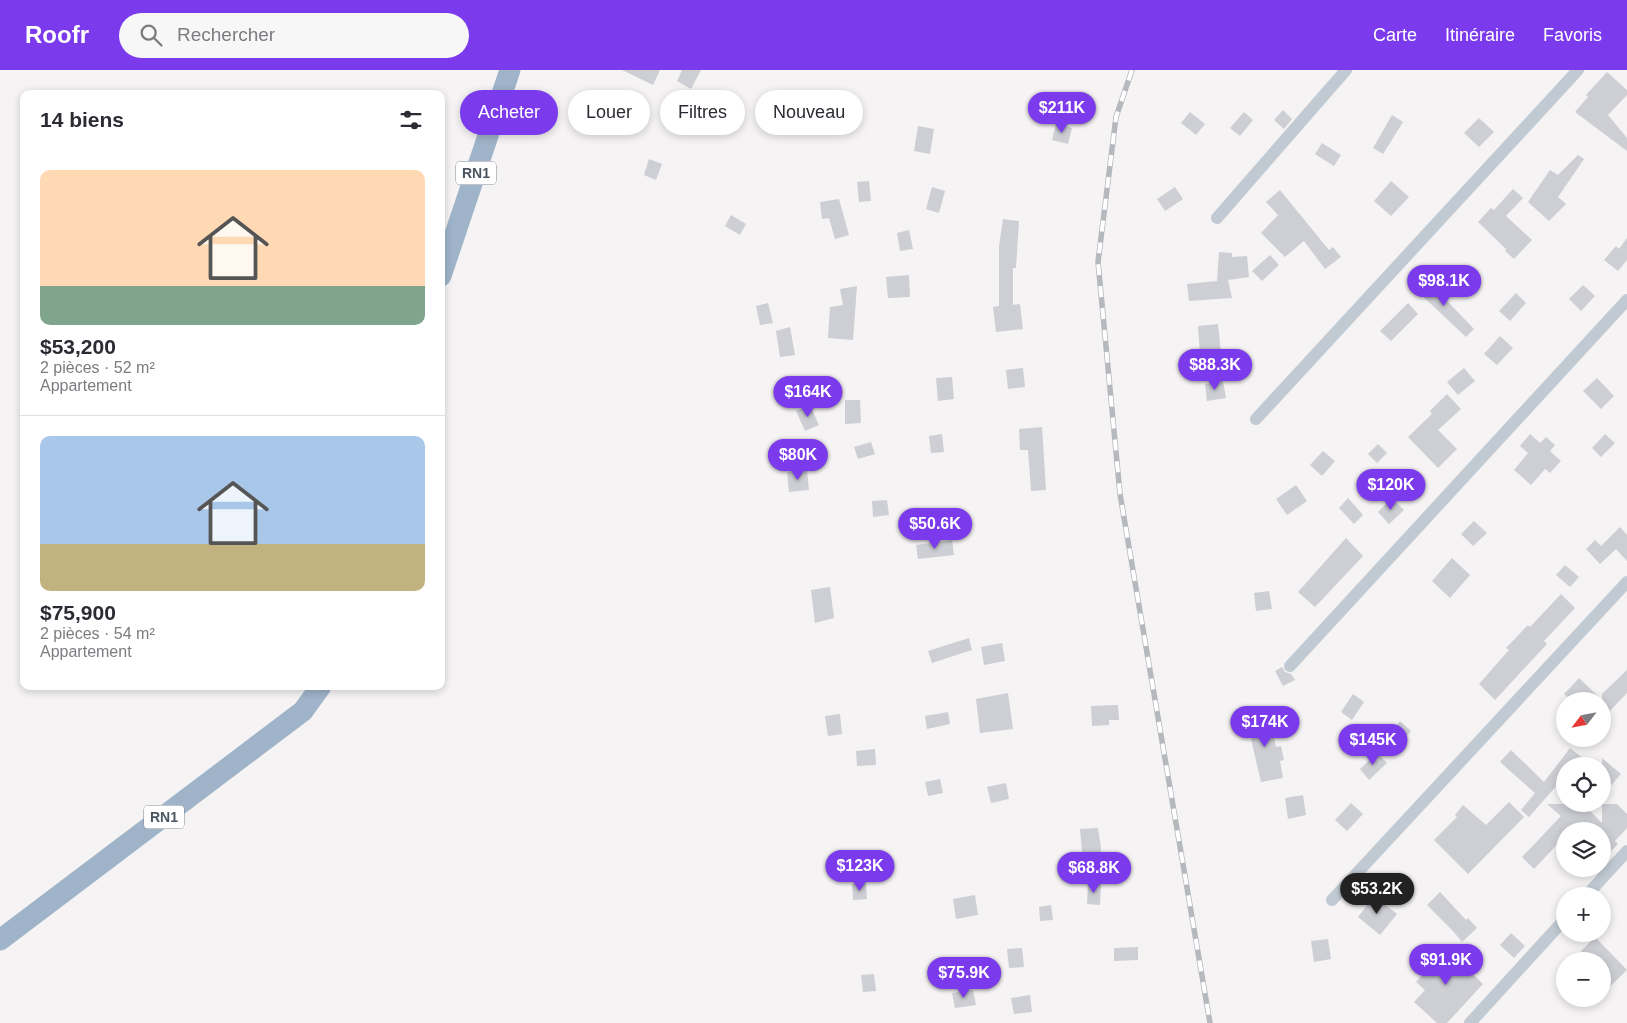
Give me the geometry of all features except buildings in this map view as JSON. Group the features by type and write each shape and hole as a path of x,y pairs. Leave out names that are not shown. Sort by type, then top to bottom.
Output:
{"highway":[{"name":"RN1","path":"445,264 510,70"},
{"name":"RN1","path":"0,940 303,711 318,690"}],"street":[{"path":"1217,218 1346,70"},
{"path":"1256,419 1578,70"},
{"path":"1290,666 1627,300"},
{"path":"1332,900 1627,582"},
{"path":"1594,887 1627,851"},
{"path":"1470,1023 1556,929"}],"railway":[{"path":"1132,70 1116,117 1098,262 1120,494 1210,1023"}]}
